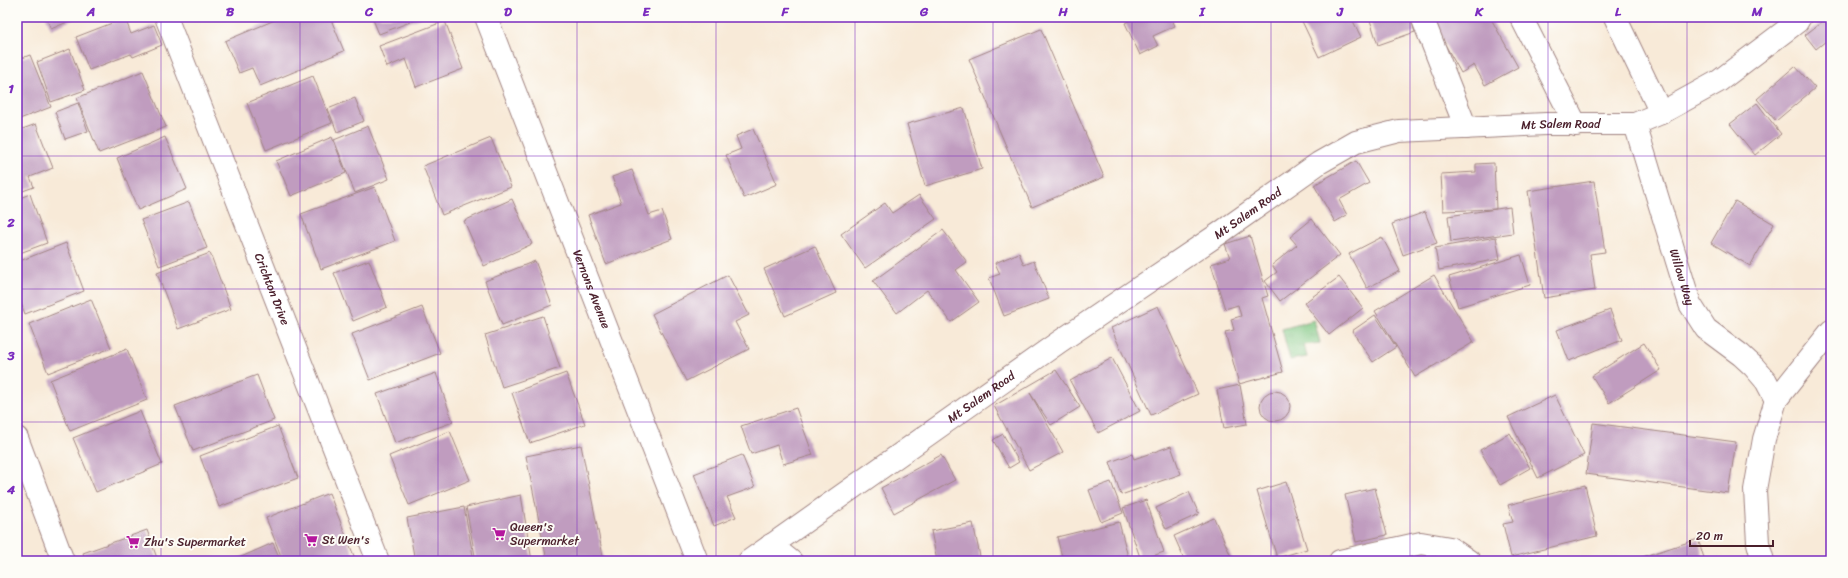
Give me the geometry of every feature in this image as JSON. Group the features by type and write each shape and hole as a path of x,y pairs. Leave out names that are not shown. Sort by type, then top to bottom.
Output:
{"street":[{"name":"Crichton Drive","path":"166,17 378,561"},
{"name":"Vernons Avenue","path":"486,17 698,561"},
{"path":"1422,17 1466,128"},
{"path":"1521,17 1576,125"},
{"path":"1615,17 1662,113"},
{"name":"Mt Salem Road","path":"749,561 1059,342 1220,233 1319,163 1356,142 1399,131 1546,124 1635,124 1662,113 1719,81 1797,22 1800,17"},
{"name":"Willow Way","path":"1635,124 1690,304 1706,329 1741,355 1754,367 1766,381 1776,400"},
{"path":"1763,561 1758,543 1755,490 1764,439 1776,400 1831,331"},
{"path":"17,438 63,561"},
{"path":"1340,561 1420,543 1450,548 1469,561"},
{"path":"771,544 791,561"}],"green space":[{"path":"1314,320 1320,343 1304,345 1307,357 1290,360 1282,329"}],"building":[{"path":"46,17 79,17 51,29"},
{"path":"282,17 330,17 344,51 260,86 252,68 239,73 225,41"},
{"path":"372,17 423,17 379,34"},
{"path":"1136,17 1171,17 1175,26 1153,36 1158,46 1140,55 1125,23"},
{"path":"1300,17 1351,17 1361,37 1319,57"},
{"path":"1369,17 1410,17 1415,32 1378,45"},
{"path":"1439,17 1490,17 1518,67 1485,85 1474,65 1461,73 1432,21"},
{"path":"1828,17 1831,17 1831,37 1816,49 1805,35"},
{"path":"125,18 131,34 154,25 162,45 133,57 131,54 89,70 76,37"},
{"path":"445,21 463,69 416,87 406,59 387,67 379,46"},
{"path":"1041,29 1104,177 1032,207 969,59"},
{"path":"70,49 85,90 51,102 37,62"},
{"path":"30,55 51,107 17,120 17,60"},
{"path":"1795,66 1815,88 1776,121 1757,99"},
{"path":"143,71 166,127 99,153 77,98"},
{"path":"313,76 332,123 266,150 247,103"},
{"path":"355,98 364,121 337,132 328,109"},
{"path":"78,103 88,131 65,139 55,112"},
{"path":"1757,103 1781,134 1755,155 1730,124"},
{"path":"964,108 982,169 925,186 907,124"},
{"path":"36,124 53,168 30,177 34,187 17,193 17,131"},
{"path":"368,126 389,179 355,193 334,140"},
{"path":"753,129 777,184 744,198 726,155 741,149 736,136"},
{"path":"165,137 187,189 138,210 117,158"},
{"path":"332,137 346,173 291,196 276,161"},
{"path":"491,138 511,187 442,215 423,166"},
{"path":"1356,161 1369,183 1339,200 1347,215 1335,222 1314,185"},
{"path":"1494,163 1496,209 1443,211 1441,174 1476,172 1476,164"},
{"path":"632,170 649,215 662,211 672,239 606,264 588,215 621,203 612,177"},
{"path":"1594,181 1605,252 1590,254 1595,290 1544,298 1528,191"},
{"path":"375,187 395,241 321,269 301,214"},
{"path":"30,194 47,243 17,254 17,199"},
{"path":"919,195 936,219 865,268 841,234 885,203 892,213"},
{"path":"512,199 532,244 484,266 464,221"},
{"path":"1735,201 1774,224 1750,266 1711,243"},
{"path":"189,202 207,248 159,266 141,220"},
{"path":"1510,207 1513,233 1451,242 1448,216"},
{"path":"1425,212 1437,243 1403,255 1392,224"},
{"path":"1312,219 1340,255 1280,301 1265,281 1277,272 1272,265 1297,245 1290,237"},
{"path":"943,230 967,262 956,270 979,302 951,322 927,290 897,313 873,281"},
{"path":"1250,236 1268,296 1262,298 1283,372 1239,384 1225,332 1234,330 1231,319 1241,316 1238,305 1225,309 1211,264 1230,258 1225,244"},
{"path":"1382,237 1400,271 1367,288 1349,254"},
{"path":"1496,237 1500,259 1439,270 1435,248"},
{"path":"66,243 84,291 25,314 17,292 17,262"},
{"path":"815,246 836,293 785,316 764,269"},
{"path":"210,253 231,309 178,329 157,273"},
{"path":"1019,253 1024,265 1034,261 1049,299 1004,316 989,278 1000,274 995,263"},
{"path":"1521,255 1530,285 1458,307 1449,277"},
{"path":"369,260 387,307 353,321 334,273"},
{"path":"535,261 552,305 502,325 485,281"},
{"path":"728,275 749,315 735,322 749,349 686,381 652,314"},
{"path":"1434,275 1474,342 1415,377 1375,311"},
{"path":"1339,277 1363,308 1329,335 1304,303"},
{"path":"91,299 111,348 48,373 29,324"},
{"path":"1158,306 1198,394 1151,415 1111,328"},
{"path":"422,307 440,353 370,380 352,334"},
{"path":"1610,310 1622,340 1569,361 1557,330"},
{"path":"1375,315 1396,347 1373,362 1352,331"},
{"path":"543,316 560,368 502,387 485,335"},
{"path":"1644,343 1661,370 1609,403 1592,376"},
{"path":"127,349 147,400 70,431 50,380"},
{"path":"1112,358 1140,411 1098,433 1070,381"},
{"path":"1056,370 1080,407 1051,425 1030,393 1063,452 1029,470 994,406"},
{"path":"436,373 453,422 395,443 377,394"},
{"path":"566,373 585,424 530,443 512,393"},
{"path":"257,375 274,420 193,451 175,406"},
{"path":"1240,385 1247,424 1224,428 1217,390"},
{"path":"1275,391 1286,395 1290,406 1286,417 1275,421 1264,417 1260,406 1264,395"},
{"path":"1555,395 1584,455 1538,478 1508,417"},
{"path":"796,408 813,455 783,464 777,445 751,454 741,426"},
{"path":"140,411 162,464 96,492 73,438"},
{"path":"1593,423 1736,442 1728,493 1586,474"},
{"path":"278,426 298,478 219,507 200,456"},
{"path":"450,431 470,480 409,505 389,456"},
{"path":"1510,433 1530,468 1500,485 1480,450"},
{"path":"1003,434 1019,462 1009,468 993,440"},
{"path":"581,445 604,561 547,561 526,456"},
{"path":"1171,446 1181,474 1121,495 1110,462 1132,454 1134,459"},
{"path":"742,455 755,487 727,497 736,517 714,526 694,474"},
{"path":"941,455 955,480 894,513 881,488"},
{"path":"1111,482 1123,513 1101,522 1089,490"},
{"path":"1286,482 1307,549 1277,558 1257,491"},
{"path":"1585,485 1597,536 1511,557 1503,524 1513,522 1508,505"},
{"path":"1375,488 1387,535 1356,542 1345,495"},
{"path":"1189,492 1199,514 1166,529 1156,508"},
{"name":"St Wen's","path":"329,493 356,561 283,561 266,518"},
{"name":"Queen's Supermarket","path":"521,495 532,561 476,561 466,507"},
{"path":"1146,500 1164,552 1141,560 1123,508"},
{"path":"464,507 474,561 415,561 407,518"},
{"path":"1214,518 1233,561 1185,561 1174,536"},
{"path":"1119,522 1129,561 1063,561 1057,537"},
{"path":"973,523 981,561 937,561 931,531"},
{"name":"Zhu's Supermarket","path":"147,530 158,561 86,561 83,553"},
{"path":"1698,539 1705,561 1637,561 1636,559"},
{"path":"273,543 281,561 232,561"}],"place":[{"name":"Queen's Supermarket","path":"499,534"},
{"name":"St Wen's","path":"311,540"},
{"name":"Zhu's Supermarket","path":"133,542"}]}
